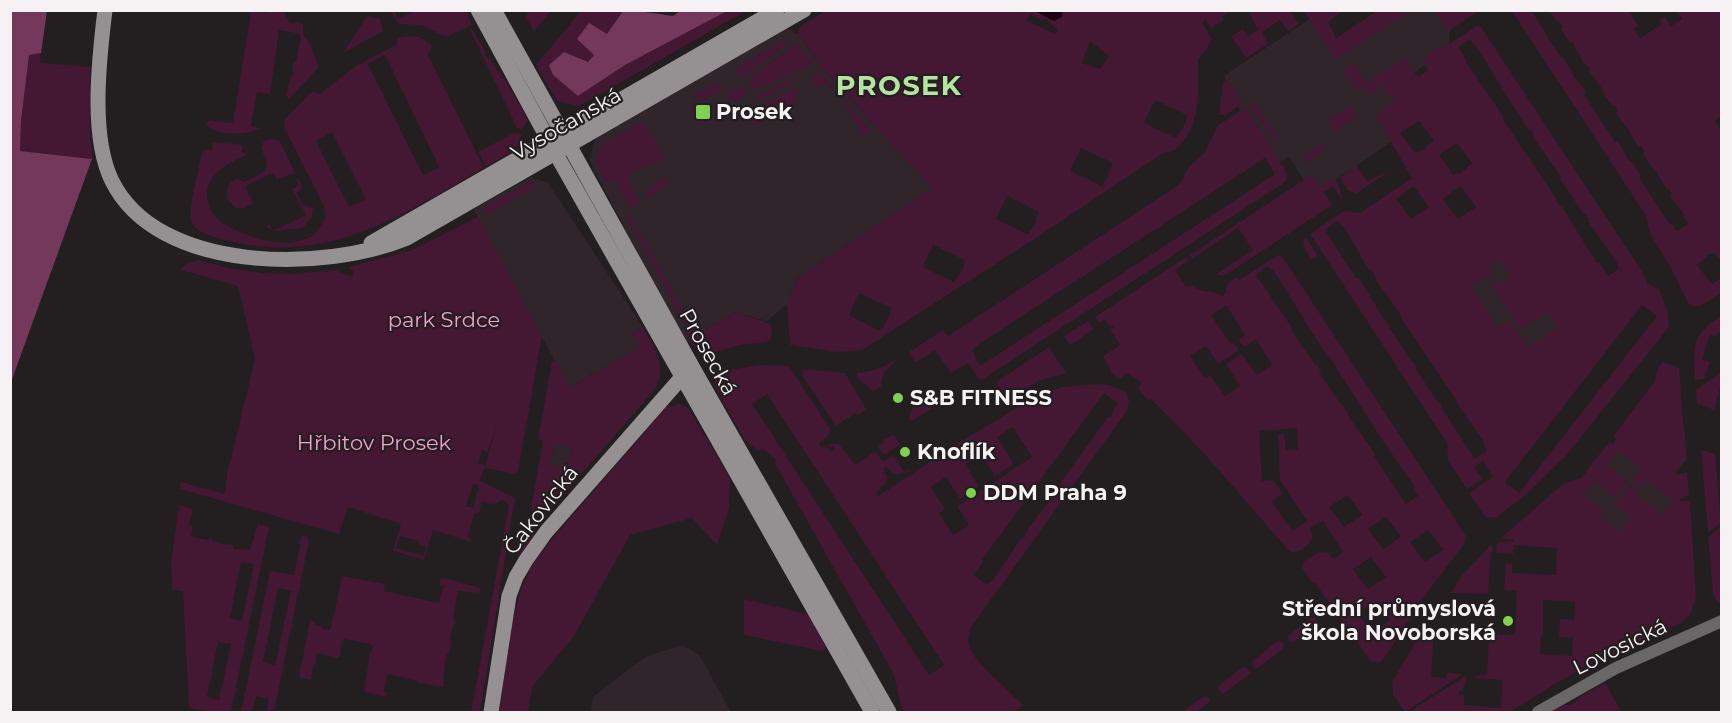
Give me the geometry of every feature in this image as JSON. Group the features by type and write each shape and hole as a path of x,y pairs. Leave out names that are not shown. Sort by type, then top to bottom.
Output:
{"main road":[{"name":"Vysočanská","path":"105,10 99,66 99,122 107,169 125,201 141,216 175,238 201,248 274,260 312,259 340,255 374,249 406,238 777,10"},
{"name":"Prosecká","path":"478,10 559,143 688,374 889,712"},
{"name":"Prosecká","path":"494,10 559,143"},
{"name":"Vysočanská","path":"559,143 804,10"},
{"name":"Prosecká","path":"688,374 764,524 872,712"},
{"name":"Čakovická","path":"491,712 509,596 516,577 546,532 688,374"}],"street":[{"name":"Lovosická","path":"1538,712 1616,668 1722,621"}],"shaded area":[{"path":"11,10 47,11 41,53 29,55 21,121 20,151 92,159 11,382"},
{"path":"623,11 673,16 680,11 727,11 625,65 578,96 553,75 549,65 564,52 588,62 594,55 577,39 589,23 607,34"},
{"path":"1035,11 1064,11 1062,17 1054,21"},
{"path":"1395,11 1440,11 1450,23 1449,48 1393,88 1407,109 1384,124 1391,142 1313,195 1289,156 1276,166 1227,90 1225,75 1313,17 1336,50"},
{"path":"788,28 798,35 823,69 933,188 797,278 787,304 767,321 736,312 697,334 685,344 590,162 593,145 598,134"},
{"path":"531,177 548,183 643,327 632,333 640,348 569,387 473,209"},
{"path":"1504,255 1579,346 1549,366 1446,309 1488,266"},
{"path":"1684,425 1687,459 1675,473 1679,476 1680,517 1588,578 1581,485 1616,440"},
{"path":"555,443 572,448 566,469 549,464"},
{"path":"683,645 700,656 731,712 590,712 593,697 629,669 650,655"}],"green space":[{"path":"827,10 1018,10 1023,13 1035,10 1050,18 1064,11 1231,11 1222,16 1224,20 1211,28 1205,19 1202,23 1212,39 1198,59 1197,106 1191,130 1177,148 1160,155 862,350 838,352 790,345 787,304 797,278 932,188 823,69 798,35 801,26","holes":["1031,14 1043,20 1050,18 1051,25 1058,29 1056,34 1026,20","1090,41 1109,56 1100,69 1082,63","1155,100 1187,115 1185,124 1176,138 1144,123","1081,148 1113,163 1102,186 1070,171","1007,196 1039,212 1028,234 996,219","933,245 965,260 963,269 954,282 923,267","859,293 891,308 889,317 880,331 849,315"]},
{"path":"251,11 266,13 266,11 283,11 291,24 296,22 303,24 304,37 308,40 319,67 289,99 286,95 291,76 293,76 293,62 296,62 301,34 279,30 270,94 257,92 251,126 260,128 248,132 224,133 206,125 209,120 233,123"},
{"path":"390,11 394,11 398,19 415,11 467,11 472,25 446,37 422,25 399,24"},
{"path":"526,11 551,11 534,32 525,16 528,14"},
{"path":"581,11 623,11 607,34 577,39 594,55 588,62 564,52 578,96 625,65 690,29 727,11 746,11 579,106 557,101 536,65"},
{"path":"1254,11 1290,11 1298,24 1288,31 1280,20 1262,32 1268,44 1246,58 1231,36 1243,29 1248,37 1258,29 1249,14"},
{"path":"1304,11 1343,11 1328,22 1336,38 1377,11 1411,11 1335,60"},
{"path":"1435,11 1478,11 1448,31"},
{"path":"1512,11 1530,11 1535,16 1561,58 1563,57 1586,92 1584,94 1615,142 1618,141 1670,225 1672,224 1677,231 1688,224 1685,216 1643,154 1645,153 1641,146 1638,147 1616,113 1618,111 1602,92 1603,90 1586,63 1584,64 1572,42 1570,43 1561,29 1563,27 1549,11 1629,11 1638,26 1634,29 1640,38 1662,24 1660,20 1665,16 1671,26 1682,19 1677,11 1721,11 1721,117 1715,121 1721,131 1721,262 1715,253 1709,254 1697,265 1712,284 1721,278 1721,293 1700,306 1688,303 1671,268 1650,234 1646,216"},
{"path":"367,16 380,19 383,31 343,53"},
{"path":"1476,26 1481,27 1648,284 1659,289 1668,312 1669,327 1566,456 1530,491 1496,518 1485,517 1469,493 1493,477 1483,461 1474,467 1483,479 1467,489 1448,460 1447,443 1310,234 1344,211 1360,213 1412,178 1376,117 1395,101 1390,94 1387,95 1381,83 1372,94 1368,93 1364,87 1357,91 1343,71 1353,63 1366,83 1384,71 1386,73 1405,58 1418,77 1427,71 1424,62 1427,55 1440,46 1445,47","holes":["1469,40 1476,46 1619,269 1608,276 1599,262 1597,263 1458,47","1419,121 1434,141 1425,147 1426,149 1415,153 1400,133","1457,143 1472,163 1460,174 1458,172 1454,175 1439,155","1414,187 1429,207 1411,219 1396,199","1461,187 1476,207 1458,219 1443,199 1452,193 1451,191","1337,221 1344,227 1369,270 1371,269 1374,277 1484,442 1487,450 1475,459 1359,278 1356,278 1325,230","1499,259 1510,277 1500,284 1496,280 1491,283 1520,330 1547,312 1557,327 1527,347 1510,321 1498,328 1471,286 1486,276 1488,279 1494,276 1488,266","1642,305 1657,316 1519,493 1505,482"]},
{"path":"472,29 485,51 486,58 488,57 507,83 528,120 522,130 517,128 470,30"},
{"path":"419,37 432,45 428,55 483,166 482,169 391,219 330,242 297,247 263,246 211,236 201,232 193,225 190,215 202,153 205,150 212,150 213,142 243,145 242,152 248,155 230,163 210,183 207,192 208,202 218,219 247,235 279,243 288,243 314,235 326,218 324,206 285,130 285,119 310,93 320,94 356,66 396,45 398,38","holes":["385,55 439,167 423,175 368,64","332,132 366,199 349,207 316,141"]},
{"path":"788,38 787,44 741,79 735,69"},
{"path":"797,43 812,61 810,65 759,89 753,89 749,84 752,76"},
{"path":"41,53 40,63 90,67 90,138 93,159 20,151 29,54"},
{"path":"819,73 833,87 829,89 825,83 817,88 813,80 814,76"},
{"path":"796,77 798,80 759,101 756,96"},
{"path":"1228,79 1243,103 1226,115 1219,115 1223,82"},
{"path":"717,82 722,90 705,100 691,97"},
{"path":"742,87 747,91 741,98 736,101 728,100 731,90"},
{"path":"795,87 798,93 796,102 754,126 747,114"},
{"path":"835,89 872,131 863,136"},
{"path":"1254,101 1279,139 1275,142 1250,105"},
{"path":"694,103 712,105 714,109 703,125 693,114 691,105"},
{"path":"1351,105 1358,116 1336,131 1328,120"},
{"path":"1246,107 1285,169 1287,177 1285,182 980,381 968,363 951,373 935,350 915,363 909,352 943,330 948,336 1180,184 1188,168 1205,152 1217,126","holes":["1265,158 1275,174 980,366 972,350 979,344"]},
{"path":"643,121 665,158 638,169 631,176 629,181 640,203 631,208 614,179 606,183 597,158 604,143"},
{"path":"514,133 522,134 516,149 487,166 485,165 480,151"},
{"path":"272,138 282,145 296,175 293,173 277,180 273,174 270,174 245,186 253,203 245,208 235,208 227,199 228,187 237,179 244,182 265,171 267,165 261,147 264,141"},
{"path":"1322,144 1325,149 1306,163 1302,157"},
{"path":"1356,165 1367,181 1389,171 1356,194 1348,190 1340,178"},
{"path":"1311,175 1320,187 1336,179 1343,198 1333,186 1324,192 1332,205 1224,276 1216,274 1253,250 1238,228 1192,259 1190,255"},
{"path":"663,176 669,185 644,199 648,191"},
{"path":"296,179 299,179 302,187 297,193 303,205 313,207 312,216 303,228 273,231 306,215 292,189 299,185"},
{"path":"530,181 538,185 488,214 484,208"},
{"path":"629,213 695,331 687,337 686,326 626,216"},
{"path":"478,217 542,336 518,471 516,474 485,468 497,422 488,452 482,450 478,463 485,465 480,481 515,498 480,712 471,712 509,505 502,499 494,505 482,501 479,513 474,514 468,536 471,542 433,530 424,560 393,551 401,524 348,507 339,534 180,489 181,482 225,494 227,475 255,358 238,286 181,270 186,264 198,260 228,268 262,273 294,274 335,270 352,277 354,271 347,268 412,250","holes":["473,484 479,486 473,508 466,506","400,536 419,541 419,544 426,546 424,556 396,548"]},
{"path":"1305,236 1318,256 1311,260 1303,244"},
{"path":"1278,255 1282,256 1466,536 1465,543 1426,594 1385,657 1378,663 1370,660 1302,568 1303,562 1318,552 1328,553 1334,559 1343,552 1323,521 1310,528 1313,537 1306,546 1296,552 1289,551 1202,451 1151,399 1148,400 1138,389 1141,382 1126,373 1121,378 1113,375 1103,356 1120,345 1110,330 1115,326 1110,327 1105,320 1099,323 1095,317 1186,257 1188,261 1175,270 1186,287 1191,285 1222,296 1226,293 1230,282 1236,277 1239,280","holes":["1268,266 1275,273 1327,356 1415,487 1418,496 1406,504 1319,372 1321,371 1292,331 1293,329 1256,275","1226,305 1245,335 1239,340 1244,347 1256,339 1272,365 1257,375 1242,354 1226,364 1240,386 1225,396 1210,375 1205,378 1190,356 1206,346 1218,364 1239,350 1234,343 1231,344 1211,315","1297,428 1298,449 1286,450 1284,434 1278,434 1280,480 1307,521 1292,531 1272,501 1283,494 1273,480 1262,481 1259,431","1348,495 1362,515 1344,527 1329,507","1386,517 1401,537 1383,549 1368,529","1428,530 1443,550 1425,562 1410,542","1371,557 1386,577 1368,589 1353,569","1376,601 1390,620 1373,633 1357,613"]},
{"path":"736,312 771,324 772,335 769,341 706,352 700,351 689,341 697,334"},
{"path":"1721,316 1721,333 1718,332 1716,336 1710,335 1702,359 1710,362 1704,379 1695,380 1696,342 1704,330"},
{"path":"1088,321 1094,329 1070,345 1064,336"},
{"path":"643,327 658,357 660,373 655,389 544,517 532,515 531,507 543,441 538,439 552,361 557,361 570,387 639,348 632,333","holes":["555,444 572,448 566,469 549,464"]},
{"path":"1049,347 1066,373 1038,381 1010,400 1004,396 996,382"},
{"path":"897,360 884,372 881,386 873,391 857,378 857,373 875,370"},
{"path":"1664,361 1679,367 1686,458 1675,473 1678,476 1687,473 1689,496 1679,499 1690,501 1696,598 1690,615 1683,622 1595,662 1510,712 1409,712 1464,677 1472,678 1466,678 1463,691 1459,691 1459,695 1464,695 1464,705 1501,708 1502,680 1475,678 1477,675 1487,675 1489,634 1515,635 1517,591 1504,590 1506,563 1512,564 1512,573 1556,575 1557,548 1514,545 1513,554 1496,553 1497,543 1514,542 1514,540 1501,538 1564,483 1581,478 1609,442 1614,443 1616,440 1614,435 1655,381 1658,368","holes":["1618,451 1642,469 1633,481 1640,487 1646,480 1674,501 1663,515 1635,494 1638,490 1630,484 1614,505 1631,518 1620,532 1600,517 1604,511 1583,495 1594,481 1615,497 1627,481 1607,465","1543,600 1575,602 1574,620 1560,619 1559,637 1573,638 1572,656 1540,654 1541,636 1543,635"]},
{"path":"760,365 789,366 830,428 829,435 819,443 822,448 826,445 831,452 835,449 828,444 839,444 855,465 876,451 882,461 894,456 904,472 910,470 903,473 897,474 892,473 887,467 883,469 887,476 886,483 876,492 878,496 965,439 1042,393 1063,387 1099,384 1109,385 1127,393 1129,402 1127,411 971,627 968,641 972,653 1024,706 1013,712 904,712 892,671 774,462 776,460 762,448 759,452 744,439 715,387 715,378 723,371","holes":["1104,393 1118,403 1026,531 1023,539 1021,538 994,579 987,585 973,575 983,562 982,560","767,394 944,665 929,675 752,404","1013,427 1032,457 957,506 969,525 953,535 939,513 945,509 931,487 946,477 960,499 979,486 965,464 981,454 995,476 1014,464 997,437"]},
{"path":"803,369 845,373 866,409 836,426 802,375"},
{"path":"1721,372 1721,385 1714,410 1697,404 1696,390"},
{"path":"678,403 688,408 730,478 729,508 717,545 692,518 630,535 574,636 532,687 528,712 499,712 512,621 532,567 546,546 667,406 672,407"},
{"path":"917,405 932,408 912,421 909,420 911,409"},
{"path":"894,435 900,445 884,455 878,446 884,442 883,440"},
{"path":"1701,450 1715,454 1721,523 1708,533"},
{"path":"179,505 193,509 189,525 193,527 191,537 208,540 212,538 223,544 233,545 233,549 250,550 258,524 269,527 231,712 211,712 189,708 183,591 172,590 171,561","holes":["241,562 254,564 242,621 230,618","218,642 231,644 219,700 207,697"]},
{"path":"1721,527 1722,605 1715,599 1713,592 1708,537"},
{"path":"522,531 536,534 519,557"},
{"path":"302,535 309,541 274,712 266,712 269,699 256,696 252,712 241,712 270,571 294,575","holes":["278,588 291,591 275,665 263,662"]},
{"path":"1492,544 1488,594 1451,593 1463,574"},
{"path":"342,576 385,584 384,591 439,603 443,586 439,585 441,577 480,588 481,593 458,591 453,620 455,621 450,637 451,646 445,662 443,687 387,674 384,692 387,693 386,697 364,692 373,646 344,639 340,656 337,658 318,653 311,680 299,677 310,620 315,621 315,625 322,626 322,628 329,630 331,628"},
{"path":"744,599 811,615 826,649 822,651 744,635"},
{"path":"1313,616 1319,623 1292,643 1289,642 1288,636"},
{"path":"1421,633 1434,634 1431,677 1447,678 1447,673 1463,674 1405,712 1393,695 1392,682"},
{"path":"1278,641 1284,645 1283,649 1258,668 1254,668 1252,661"},
{"path":"1244,666 1250,670 1250,674 1223,694 1219,691 1218,686"},
{"path":"1606,684 1621,712 1548,712 1560,705 1571,705 1586,693"},
{"path":"1204,696 1208,697 1210,702 1196,712 1182,712"}],"place":[{"name":"Prosek","path":"703,112"},
{"name":"S&B FITNESS","path":"898,398"},
{"name":"Knoflík","path":"905,452"},
{"name":"DDM Praha 9","path":"971,493"},
{"name":"Střední průmyslová škola Novoborská","path":"1508,621"}],"district":[{"name":"PROSEK","path":"899,86"}],"park label":[{"name":"park Srdce","path":"444,320"},
{"name":"Hřbitov Prosek","path":"374,443"}]}
